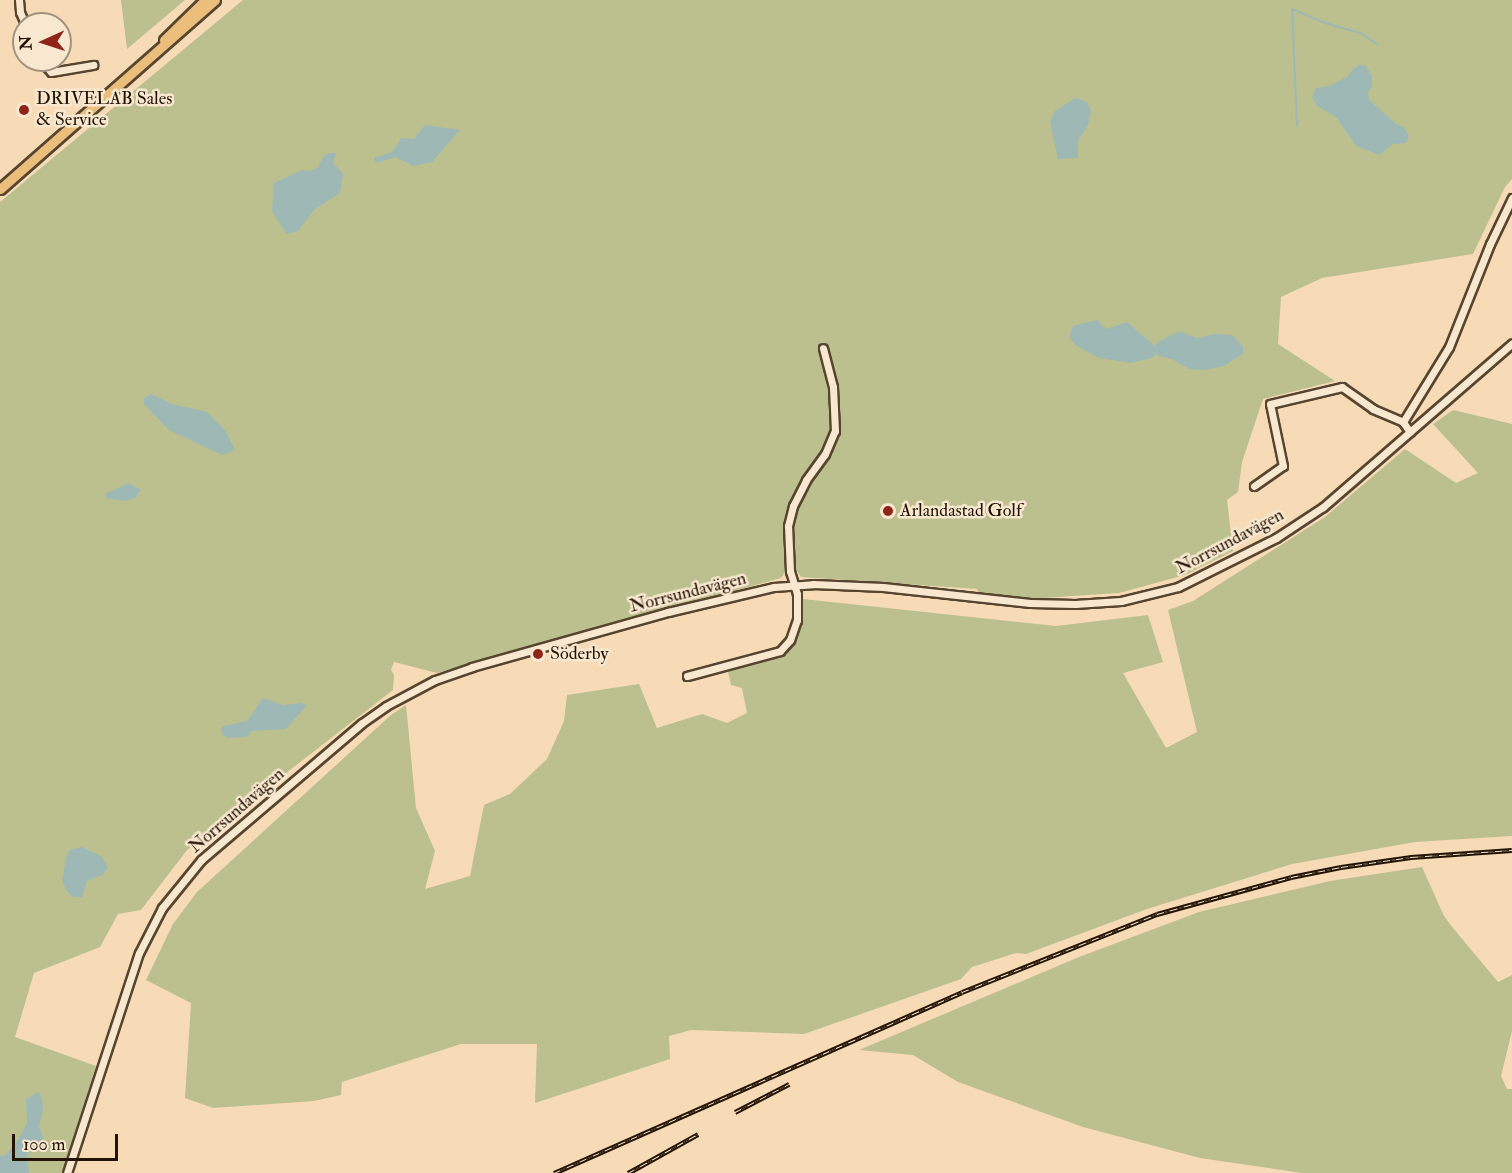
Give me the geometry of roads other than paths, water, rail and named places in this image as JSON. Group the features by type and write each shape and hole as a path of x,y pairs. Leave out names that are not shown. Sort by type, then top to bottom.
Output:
{"main road":[{"path":"118,86 204,0"},
{"path":"0,189 215,0"}],"street":[{"path":"72,69 93,66"},
{"path":"1403,422 1449,347 1490,244 1512,198"},
{"name":"Norrsundavägen","path":"67,1173 136,963 162,908 201,860 362,723 386,706 435,680 472,667 668,612 793,585 883,587 1030,603 1121,601 1178,587 1276,538 1323,507 1512,344"},
{"path":"687,676 780,651 790,640 797,620 796,594 787,541 793,506 806,480 825,454 835,431 833,387 823,348"},
{"path":"1254,486 1283,466 1270,404 1342,387 1373,409 1403,422 1410,432"}],"water":[{"path":"1360,65 1366,66 1372,76 1372,87 1368,92 1369,100 1396,124 1404,127 1409,136 1406,143 1393,144 1380,155 1356,146 1336,117 1317,106 1312,97 1316,88 1330,86 1347,77 1354,68"},
{"path":"1075,98 1087,102 1091,111 1088,125 1078,141 1078,158 1058,159 1050,122 1055,111"},
{"path":"425,125 460,130 432,162 413,166 396,157 376,163 374,158 392,152 401,138 414,139"},
{"path":"336,153 333,163 343,174 340,193 314,210 298,231 286,234 272,211 274,183 302,170 310,171 317,168 324,156"},
{"path":"1097,320 1106,329 1127,322 1155,346 1158,342 1180,331 1196,338 1214,334 1232,335 1243,346 1243,354 1224,366 1205,370 1189,369 1172,359 1158,356 1157,353 1152,358 1130,363 1099,358 1075,345 1069,337 1073,326"},
{"path":"151,394 172,404 207,412 225,430 235,450 222,455 169,430 144,404 144,398"},
{"path":"129,483 141,490 135,498 124,501 106,498 105,494"},
{"path":"263,698 283,705 300,703 307,705 286,729 252,731 246,737 227,738 223,735 221,728 247,721"},
{"path":"82,847 101,856 108,868 102,875 87,881 82,897 73,897 66,890 62,880 66,858 70,850"},
{"path":"38,1092 42,1098 43,1111 39,1126 43,1137 40,1148 27,1154 29,1173 0,1173 0,1156 5,1155 18,1140 27,1123 26,1099"}],"waterway":[{"path":"1297,126 1292,9 1325,23 1361,33 1377,44"}],"railway":[{"path":"554,1173 962,992 1157,914 1291,877 1341,867 1411,857 1512,850"},
{"path":"735,1112 789,1084"},
{"path":"628,1173 698,1134"}],"place":[{"name":"DRIVELAB Sales & Service","path":"24,110"},
{"name":"Arlandastad Golf","path":"888,511"},
{"name":"Söderby","path":"538,654"}]}
